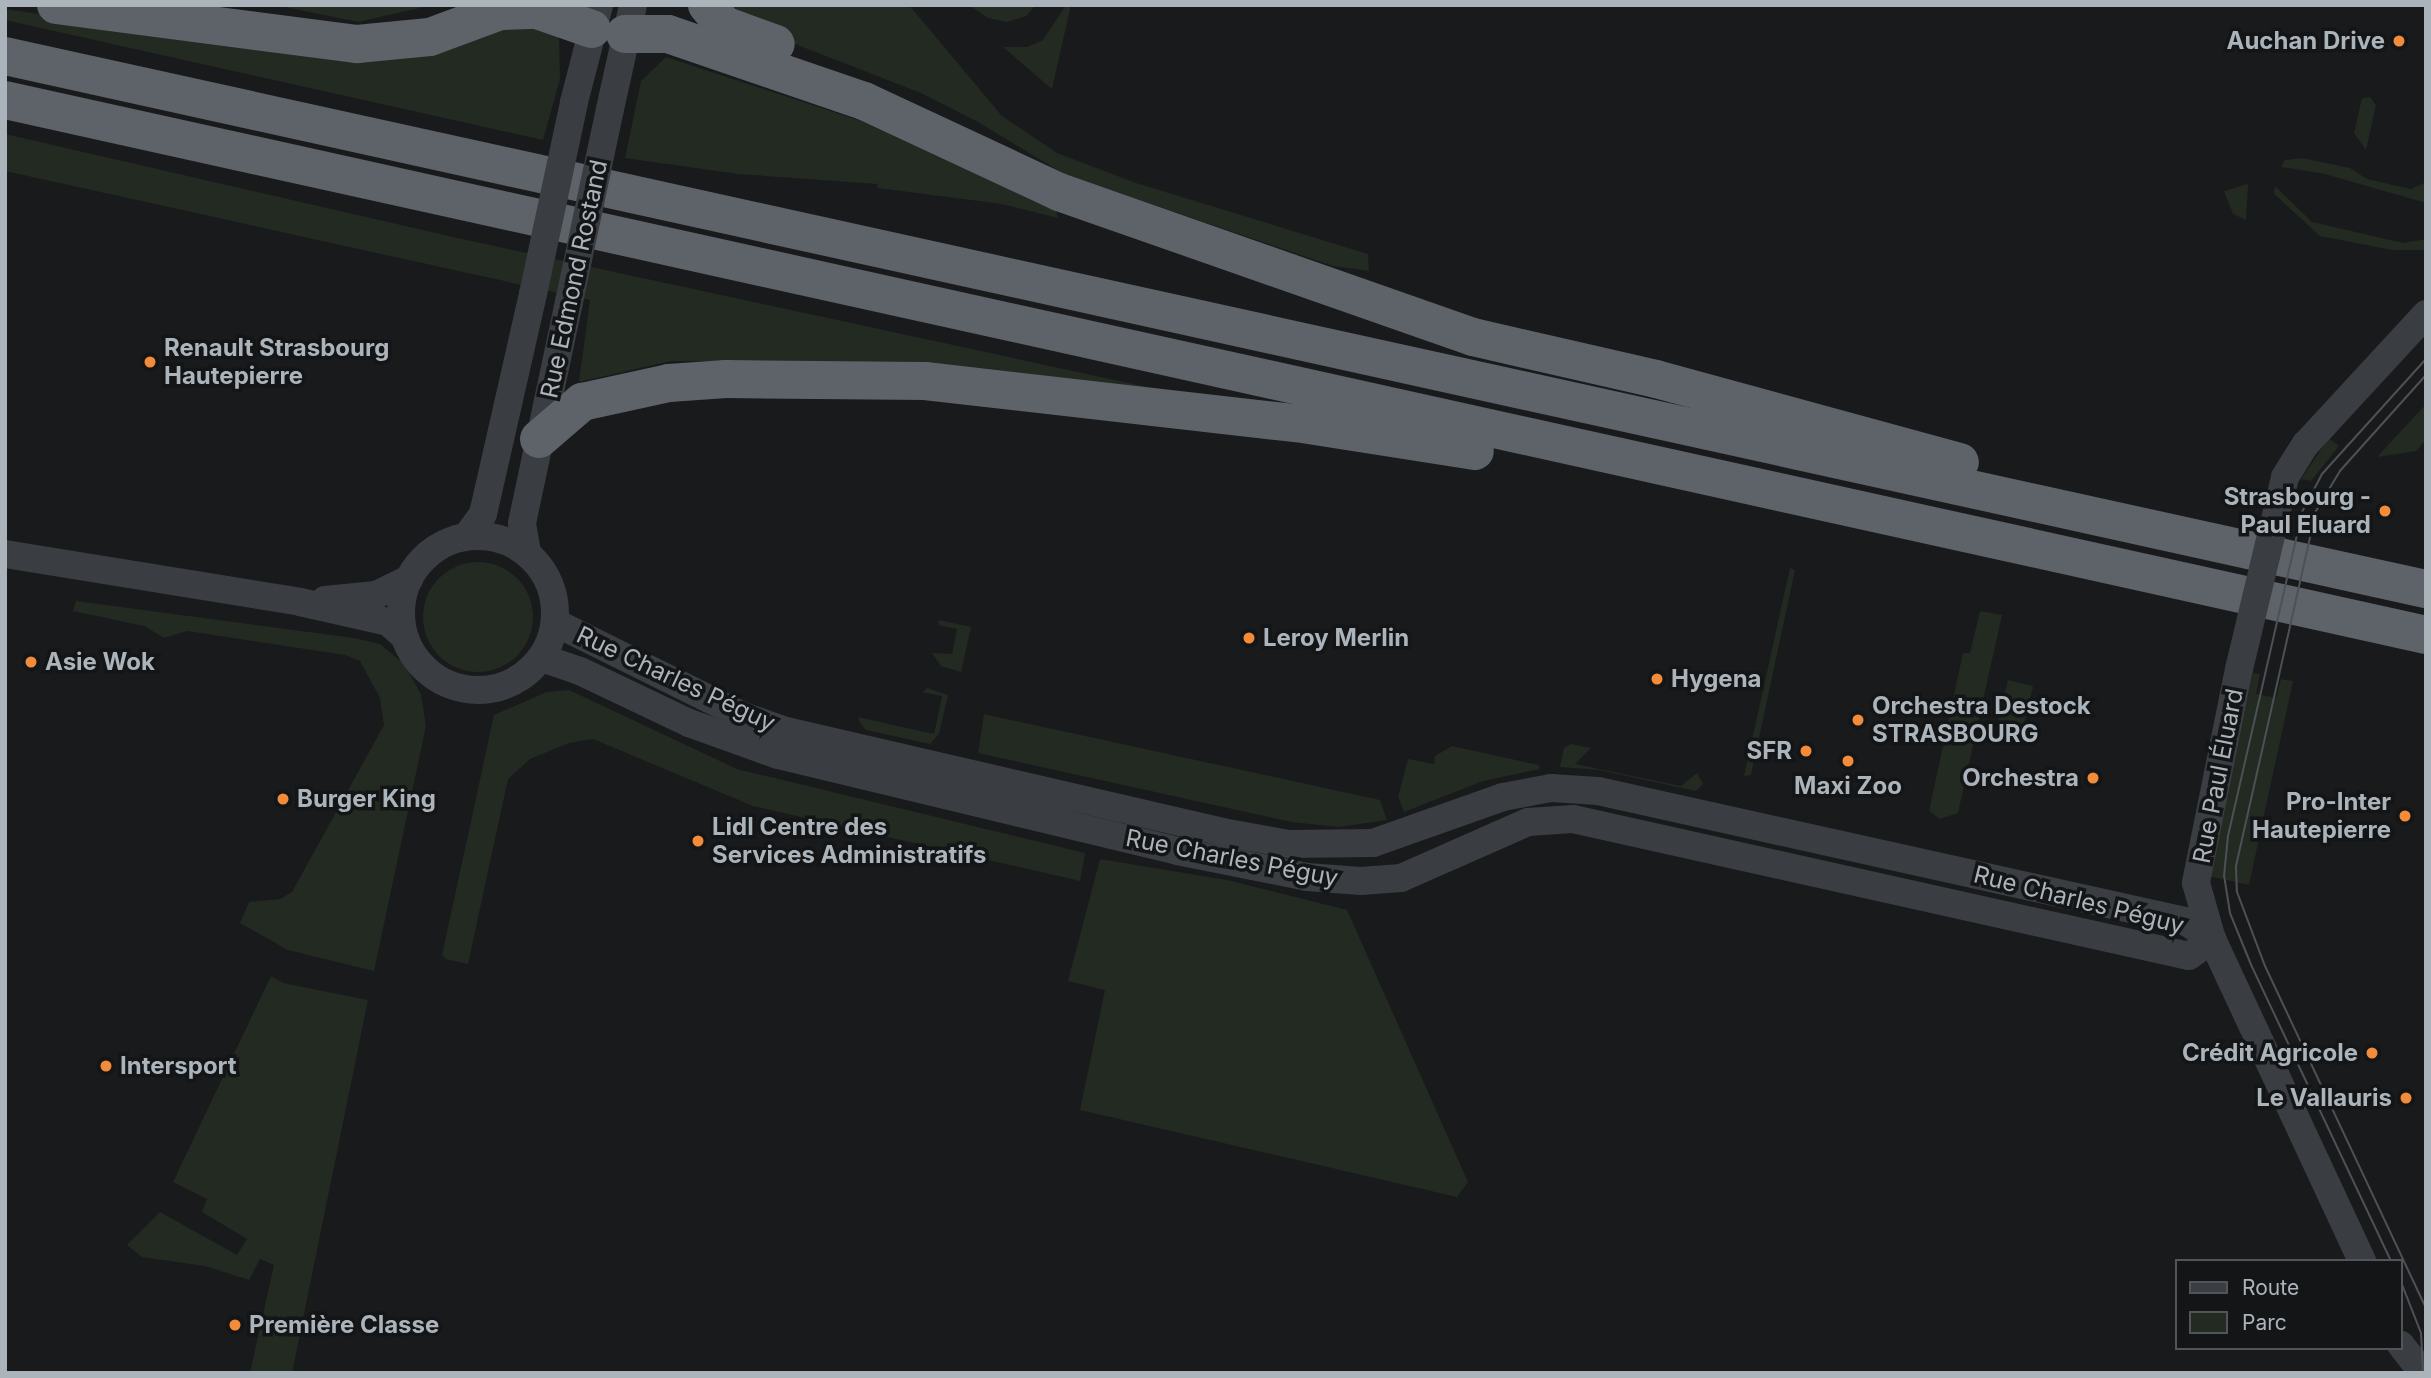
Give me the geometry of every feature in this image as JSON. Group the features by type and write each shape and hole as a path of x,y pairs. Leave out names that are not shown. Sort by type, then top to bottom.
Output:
{"highway":[{"path":"56,5 358,44 430,37 503,8 659,20 898,113 1059,192 1461,334 1656,379 2127,508 2232,547"},
{"path":"707,5 724,25 884,86 975,153"},
{"path":"5,56 2426,589"},
{"path":"5,100 2426,635"},
{"path":"539,439 582,402 669,383 726,379 925,381 1296,423 1448,446 1926,549 2224,590"}],"street":[{"name":"Rue Edmond Rostand","path":"467,536 484,514 574,102 612,18"},
{"name":"Rue Edmond Rostand","path":"527,552 522,523 610,108 612,18"},
{"name":"Rue Paul Éluard","path":"2361,1259 2212,939 2196,883 2239,669 2285,477 2306,444 2426,314"},
{"path":"5,554 300,602 388,622 403,635 425,670 462,689 506,686 526,675 542,658 556,623 550,584 527,552 488,536 467,536 427,555 409,579 400,614 403,635"},
{"path":"300,602 376,595 409,579"},
{"name":"Rue Charles Péguy","path":"542,658 580,671 689,723 778,755 1177,851 1307,877 1361,881 1401,878 1528,822 1573,819 2189,956 2212,939 2185,921 1598,791 1551,788 1503,797 1393,838 1361,844 1289,844 1222,832 786,731 743,716 556,623"},
{"path":"2402,1355 2423,1373"}],"green space":[{"path":"275,5 433,5 358,22"},
{"path":"719,5 909,5 1002,116 1057,153 1136,183 1368,254 1369,271 1333,266 1064,174 978,122 921,93 746,25"},
{"path":"969,5 1036,5 1026,16 1007,22 988,18"},
{"path":"1066,5 1071,5 1052,89 1003,47 1027,47 1043,40"},
{"path":"5,9 313,54 523,20 559,35 560,79 543,140 5,20"},
{"path":"666,57 861,121 1056,211 1058,218 1002,204 878,188 877,184 738,174 625,158 641,81"},
{"path":"2370,97 2376,105 2366,150 2354,133 2362,98"},
{"path":"5,134 462,239 1161,390 746,361 671,361 579,382 590,300 5,171"},
{"path":"2302,158 2350,168 2367,179 2411,189 2426,182 2426,203 2325,174 2281,167 2285,160"},
{"path":"2248,184 2246,220 2233,214 2224,191"},
{"path":"2275,186 2312,222 2403,243 2426,239 2426,250 2392,250 2320,236 2274,194"},
{"path":"2426,404 2426,440 2416,451 2377,457"},
{"path":"2329,438 2339,446 2311,481 2301,479"},
{"path":"478,562 499,566 517,578 529,596 533,617 529,638 517,656 499,668 478,672 457,668 439,656 427,638 423,617 427,596 439,578 457,566"},
{"path":"1790,568 1795,570 1751,775 1744,776"},
{"path":"76,601 354,638 380,644 404,664 421,694 426,726 374,971 288,950 240,923 249,902 280,899 292,892 384,725 380,698 360,661 345,655 187,631 164,638 144,626 73,611"},
{"path":"1980,611 2002,615 1958,813 1940,819 1929,811 1963,653 1970,653"},
{"path":"939,620 971,627 961,672 941,666 932,653 952,654 957,629 938,625"},
{"path":"2253,673 2260,674 2256,694 2276,698 2281,679 2293,681 2249,885 2209,876"},
{"path":"2008,680 2033,686 2021,737 1996,730"},
{"path":"927,688 948,695 939,734 930,744 866,730 860,723 858,717 934,734 942,696 922,692"},
{"path":"569,690 737,769 1085,853 1080,881 753,806 593,739 569,743 530,759 508,779 468,964 446,959 442,955 494,715 547,692"},
{"path":"984,714 1380,800 1387,820 1339,827 1291,822 978,753"},
{"path":"1570,744 1591,748 1575,764 1681,786 1697,773 1703,784 1696,791 1599,770 1560,767 1564,748"},
{"path":"1452,746 1539,765 1540,769 1483,781 1404,812 1398,797 1408,759 1434,764 1435,756"},
{"path":"1100,859 1227,880 1347,910 1468,1182 1457,1197 1080,1110 1105,990 1068,981"},
{"path":"271,976 283,983 368,1000 292,1373 250,1373 274,1265 260,1259 249,1280 205,1266 142,1257 127,1245 160,1212 237,1255 247,1239 202,1212 207,1199 173,1182"}],"tram line":[{"path":"2390,1259 2252,967 2230,913 2224,876 2228,836 2302,512 2322,474 2426,359"},
{"path":"2403,1259 2265,966 2237,892 2236,867 2316,511 2340,471 2426,375"},
{"path":"2403,1259 2426,1308"},
{"path":"2403,1287 2421,1333 2423,1373"}],"place":[{"name":"Auchan Drive","path":"2399,41"},
{"name":"Renault Strasbourg Hautepierre","path":"150,362"},
{"name":"Strasbourg - Paul Eluard","path":"2385,511"},
{"name":"Leroy Merlin","path":"1249,638"},
{"name":"Asie Wok","path":"31,662"},
{"name":"Hygena","path":"1657,679"},
{"name":"Orchestra Destock STRASBOURG","path":"1858,720"},
{"name":"SFR","path":"1806,751"},
{"name":"Maxi Zoo","path":"1848,761"},
{"name":"Orchestra","path":"2093,778"},
{"name":"Burger King","path":"283,799"},
{"name":"Pro-Inter Hautepierre","path":"2405,816"},
{"name":"Lidl Centre des Services Administratifs","path":"698,841"},
{"name":"Crédit Agricole","path":"2372,1053"},
{"name":"Intersport","path":"106,1066"},
{"name":"Le Vallauris","path":"2406,1098"},
{"name":"Première Classe","path":"235,1325"}]}
